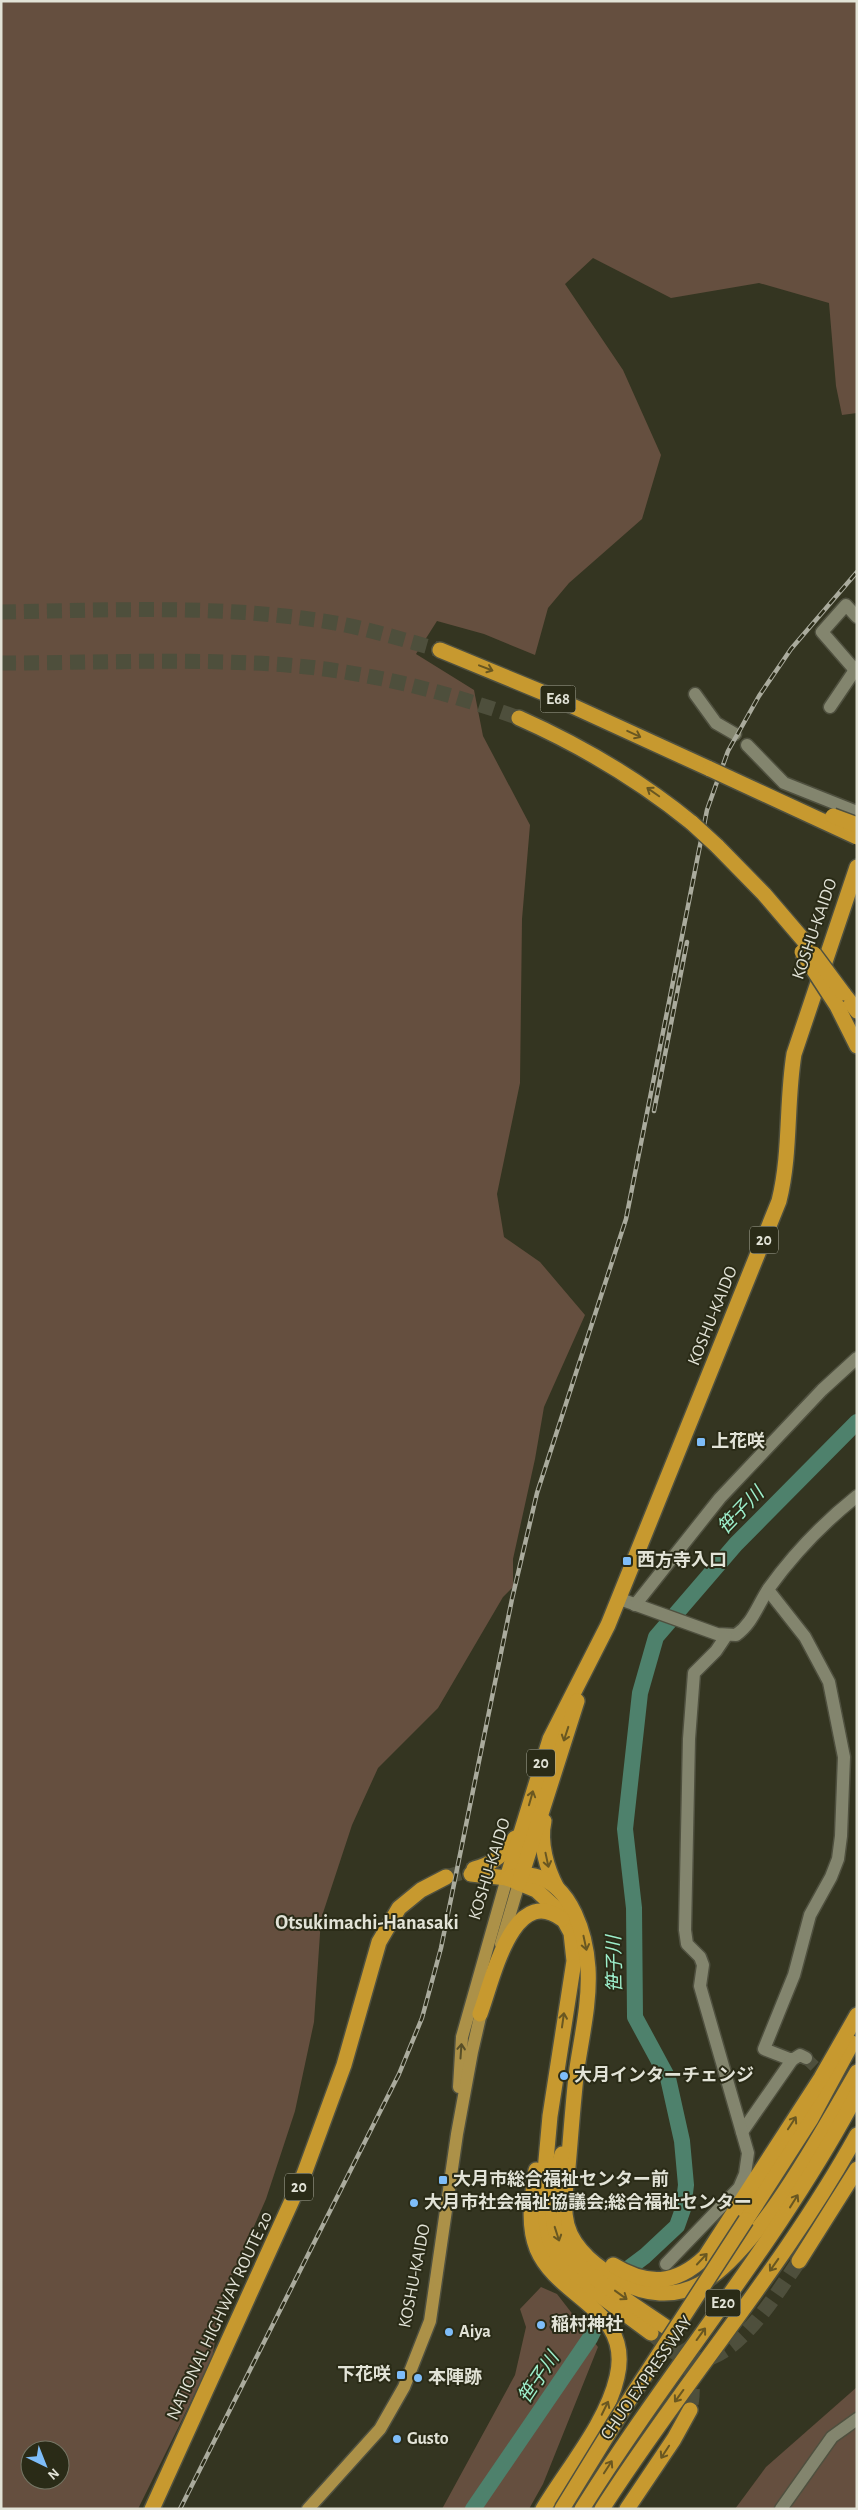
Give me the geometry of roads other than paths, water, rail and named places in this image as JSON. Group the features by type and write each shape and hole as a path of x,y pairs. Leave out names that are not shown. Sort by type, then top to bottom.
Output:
{"highway":[{"name":"E68","path":"440,650 535,689 711,769"},
{"name":"E68","path":"519,718 562,737 599,757 664,800 692,823 737,867 804,947 840,999"},
{"path":"711,769 857,825"},
{"path":"711,769 857,837"},
{"name":"KOSHU-KAIDO","path":"516,1879 523,1825 550,1739 594,1655 620,1599 779,1201 786,1164 790,1080 794,1054 857,866"},
{"path":"840,999 857,1011"},
{"path":"840,999 857,1046"},
{"name":"KOSHU-KAIDO","path":"516,1879 594,1655"},
{"path":"557,1761 543,1836 548,1868 583,1934 588,1970 588,1993 571,2118 556,2180 554,2223 561,2246 583,2270 654,2327"},
{"path":"523,1825 503,1855 473,1872 516,1879 536,1876 559,1891"},
{"name":"NATIONAL HIGHWAY ROUTE 20","path":"152,2509 304,2174 344,2065 379,1942 399,1908 422,1890 446,1877"},
{"path":"516,1879 544,1896 566,1922 574,1946 574,1961 550,2116 537,2158 531,2206 533,2235 543,2260 560,2282 583,2270 625,2283 686,2290 699,2285 717,2273 731,2260 787,2186 857,2072"},
{"path":"480,2014 505,1944 518,1922 534,1912 542,1911 558,1915 566,1922"},
{"path":"661,2287 695,2266 713,2246 821,2078 857,2014"},
{"path":"562,2509 624,2408 811,2119 857,2033"},
{"name":"CHUO EXPRESSWAY","path":"582,2509 635,2426 788,2211 834,2136 857,2094"},
{"path":"543,2509 603,2412 613,2391 619,2362 615,2336 608,2324 591,2305 583,2270 580,2235 571,2213 571,2118"},
{"name":"CHUO EXPRESSWAY","path":"602,2509 650,2436 789,2243 857,2135"},
{"path":"799,2261 857,2169"},
{"path":"627,2509 674,2439 690,2410"}],"main road":[{"name":"KOSHU-KAIDO","path":"308,2509 380,2429 404,2387 430,2321 457,2134 480,2014 516,1879"},
{"name":"KOSHU-KAIDO","path":"457,2134 462,2037 516,1879"}],"street":[{"path":"830,707 856,668 822,632 846,606 857,617"},
{"path":"695,694 716,723 735,734"},
{"path":"747,745 784,782 857,812"},
{"path":"635,1605 720,1498 822,1390 857,1358"},
{"path":"620,1599 721,1635 736,1635 743,1631 768,1590 804,1543 826,1520 857,1496"},
{"path":"768,1590 805,1637 829,1682 844,1757 841,1836 838,1859 831,1877 810,1915 794,1975 764,2049 792,2060"},
{"path":"666,2264 739,2188 745,2174 748,2152 700,1986 703,1965 700,1957 687,1944 685,1930 689,1738 694,1673 716,1651 721,1635"},
{"path":"742,2132 792,2060 800,2055 806,2058"},
{"path":"781,2509 832,2437 857,2419"}],"waterway":[{"name":"笹子川","path":"473,2509 590,2338 621,2274 645,2256 677,2226 683,2209 686,2185 682,2141 668,2078 635,2017 634,1908 625,1829 640,1693 656,1637 736,1544 857,1422"}],"tunnel":[{"path":"1,612 172,610 257,613 341,624 440,650"},
{"path":"1,663 190,661 320,668 421,688 519,718"},
{"path":"446,1877 474,1869"},
{"path":"806,2058 850,2100"},
{"path":"651,2333 674,2351 689,2359 705,2359 721,2353 737,2341 752,2325 779,2291 799,2261"},
{"path":"666,2327 680,2345 689,2365 692,2387 690,2410"}],"railway":[{"path":"180,2509 399,2074 422,2018 441,1948 512,1599 537,1493 626,1219 707,810 728,751 759,696 791,649 857,572"},
{"path":"654,1111 687,942"}],"place":[{"name":"上花咲","path":"701,1442"},
{"name":"西方寺入口","path":"627,1561"},
{"name":"大月インターチェンジ","path":"564,2076"},
{"name":"大月市総合福祉センター前","path":"443,2180"},
{"name":"大月市社会福祉協議会;総合福祉センター","path":"414,2203"},
{"name":"稲村神社","path":"541,2325"},
{"name":"Aiya","path":"449,2332"},
{"name":"下花咲","path":"401,2375"},
{"name":"本陣跡","path":"418,2378"},
{"name":"Gusto","path":"397,2439"}],"district":[{"name":"Otsukimachi-Hanasaki","path":"367,1923"}]}
